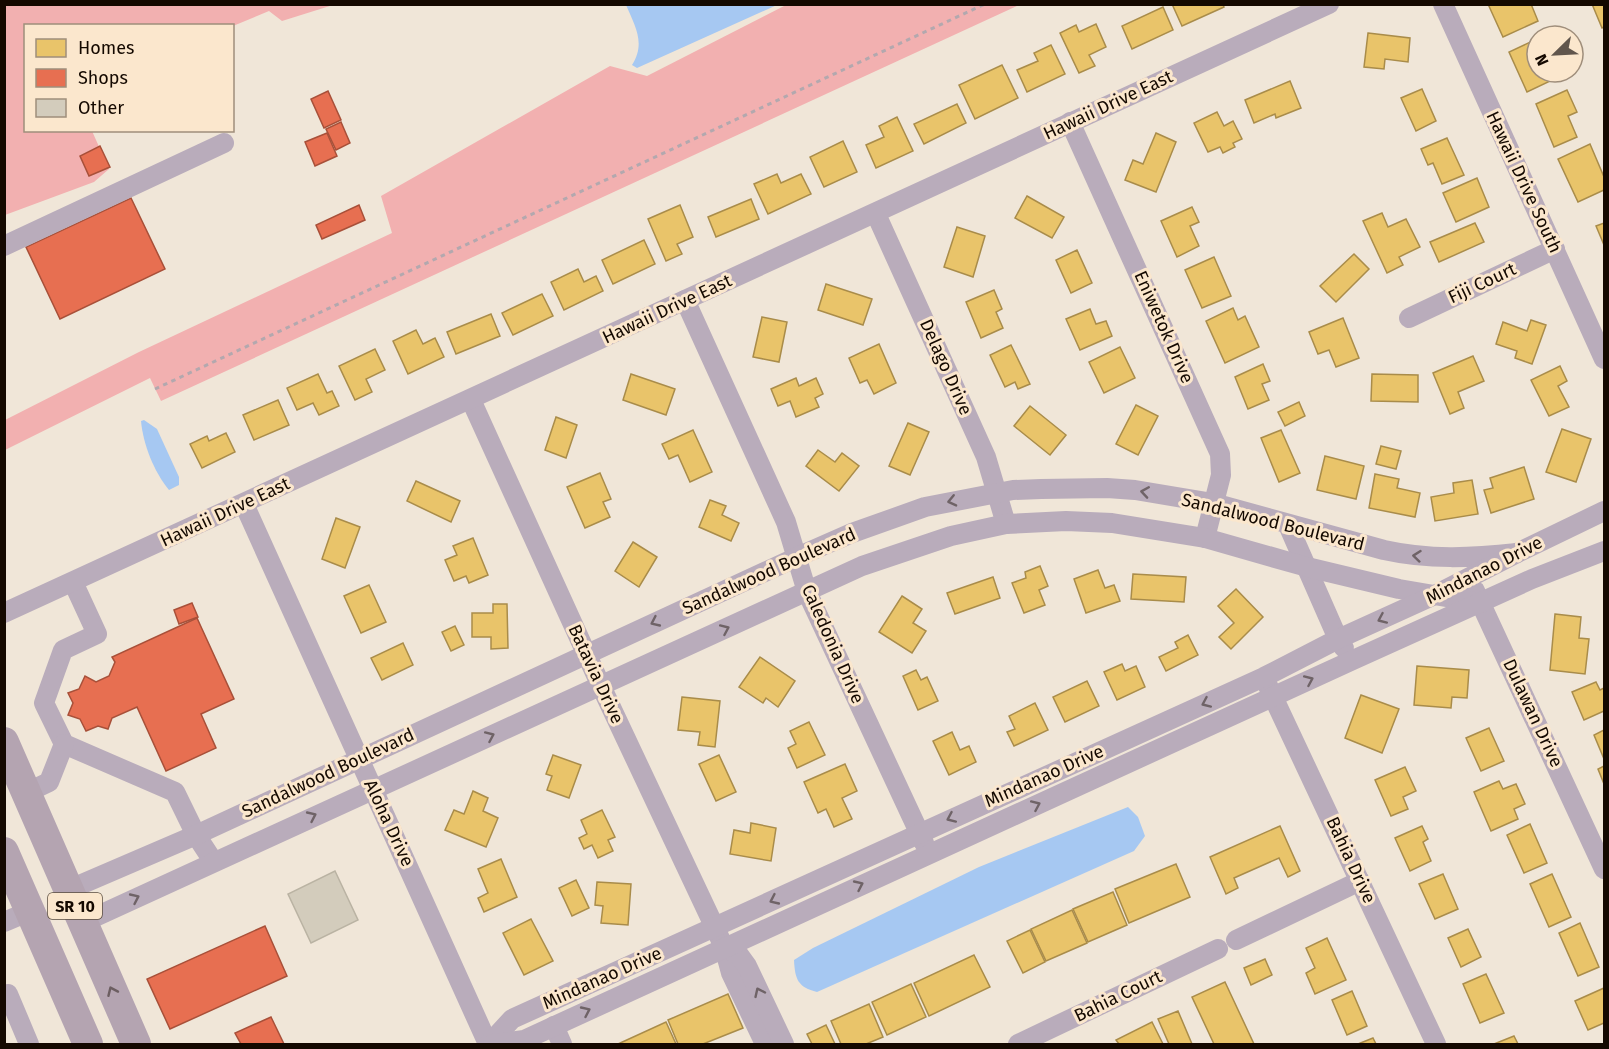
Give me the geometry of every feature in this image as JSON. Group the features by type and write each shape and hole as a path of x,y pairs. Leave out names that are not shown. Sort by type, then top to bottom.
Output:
{"highway":[{"name":"SR 10","path":"4,742 136,1044"},
{"name":"SR 10","path":"4,852 17,916 88,1044"}],"street":[{"name":"Hawaii Drive East","path":"4,613 1329,4"},
{"name":"Hawaii Drive South","path":"1443,4 1605,359"},
{"name":"Eniwetok Drive","path":"1070,122 1220,454 1221,475 1205,538"},
{"path":"4,246 224,143"},
{"name":"Delago Drive","path":"876,214 986,457 1006,525"},
{"name":"Fiji Court","path":"1409,318 1555,249"},
{"name":"Caledonia Drive","path":"686,300 786,522 807,592 929,853"},
{"name":"Batavia Drive","path":"471,400 601,686 715,927 724,947 731,973 765,1044"},
{"name":"Sandalwood Boulevard","path":"69,890 196,835 796,557 893,517 925,507 998,492 1107,488 1135,490 1213,503 1288,525 1413,556 1458,558 1517,553"},
{"name":"Aloha Drive","path":"244,504 490,1044"},
{"name":"Mindanao Drive","path":"490,1044 512,1019 1264,677 1338,639 1437,594 1605,512"},
{"name":"Sandalwood Boulevard","path":"82,923 213,861 862,566 951,536 1006,525 1066,521 1112,523 1205,538 1307,567 1399,589 1481,603"},
{"path":"1288,525 1338,639 1353,660"},
{"name":"Mindanao Drive","path":"490,1044 558,1035 724,947 1532,579 1605,551"},
{"name":"Dulawan Drive","path":"1458,558 1469,577 1605,869"},
{"path":"73,582 97,634 63,650 44,703 64,744 175,792 196,835 213,861"},
{"name":"Bahia Drive","path":"1264,677 1436,1044"},
{"path":"27,793 49,782 64,744"},
{"path":"1236,940 1360,881"},
{"path":"724,947 739,955 747,966 784,1044"},
{"name":"Bahia Court","path":"1018,1044 1218,949"},
{"path":"4,995 8,994 29,1044"}],"path":[{"path":"155,389 984,4"}],"shaded area":[{"path":"5,5 333,5 282,21 269,11 234,26 24,24 24,132 92,132 109,169 94,182 5,215"},
{"path":"786,5 1019,5 161,401 150,378 5,450 5,420 139,352 392,233 381,196 610,66 647,76"}],"water":[{"path":"626,5 777,5 637,68 632,65 638,49 638,35"},
{"path":"144,420 157,429 179,477 179,485 169,490 154,466 147,448 141,421"},
{"path":"1128,807 1138,817 1145,836 1134,851 817,992 806,988 799,982 795,973 794,960 813,948 979,867"}],"building: Homes":[{"path":"1172,4 1223,4 1224,7 1182,26"},
{"path":"1488,4 1531,4 1538,21 1525,24 1525,27 1503,37"},
{"path":"1592,4 1604,4 1604,27 1602,28"},
{"path":"1163,7 1173,30 1132,49 1122,26"},
{"path":"1096,24 1106,47 1089,55 1095,66 1079,73 1060,33 1076,25 1079,32"},
{"path":"1368,33 1410,38 1408,62 1385,59 1384,69 1364,67"},
{"path":"1051,45 1065,74 1027,92 1017,70 1038,61 1034,53"},
{"path":"1525,45 1525,84 1544,84 1527,92 1509,52"},
{"path":"1002,65 1018,98 975,119 959,85"},
{"path":"1290,81 1301,108 1276,118 1275,114 1254,123 1245,100"},
{"path":"1422,89 1436,121 1416,131 1401,98"},
{"path":"1567,90 1577,112 1568,116 1577,137 1554,147 1536,104"},
{"path":"957,104 966,123 924,144 914,124"},
{"path":"1217,112 1224,126 1233,121 1242,139 1233,143 1235,147 1223,153 1220,147 1208,152 1194,123"},
{"path":"897,117 913,151 876,168 866,145 884,137 879,126"},
{"path":"1156,133 1176,142 1156,192 1125,180 1133,160 1143,164"},
{"path":"1447,138 1464,175 1442,184 1433,163 1428,165 1421,149"},
{"path":"843,141 857,172 824,187 810,157"},
{"path":"1590,144 1604,177 1604,190 1578,202 1558,159"},
{"path":"777,174 781,183 801,174 811,194 768,214 754,184"},
{"path":"1477,178 1489,207 1456,222 1443,193"},
{"path":"1027,196 1064,217 1052,238 1015,218"},
{"path":"751,199 759,219 716,237 708,217"},
{"path":"680,205 693,237 677,244 682,254 666,261 648,219"},
{"path":"1192,207 1199,222 1190,226 1199,246 1177,257 1161,221"},
{"path":"1382,213 1388,227 1406,219 1420,247 1399,257 1403,265 1387,273 1363,221"},
{"path":"1475,223 1484,242 1439,262 1430,242"},
{"path":"1604,223 1604,245 1596,226"},
{"path":"957,227 985,236 973,277 944,267"},
{"path":"644,240 655,264 613,284 602,260"},
{"path":"1077,250 1092,283 1071,293 1056,260"},
{"path":"1354,254 1369,269 1336,302 1320,286"},
{"path":"1214,257 1231,296 1202,308 1185,270"},
{"path":"578,269 584,282 596,276 603,291 564,310 551,282"},
{"path":"826,284 872,299 863,325 818,310"},
{"path":"994,290 1002,309 996,312 1003,328 981,338 966,302"},
{"path":"542,294 553,316 513,335 502,313"},
{"path":"1233,308 1238,320 1245,316 1259,347 1225,363 1206,321"},
{"path":"1090,309 1096,324 1106,321 1112,336 1080,350 1066,319"},
{"path":"491,314 500,336 456,354 447,332"},
{"path":"762,317 787,322 779,362 753,357"},
{"path":"1343,318 1359,358 1336,367 1329,350 1318,354 1309,332"},
{"path":"1531,320 1546,325 1532,364 1515,358 1517,351 1496,344 1503,322 1527,331"},
{"path":"416,330 423,344 435,338 444,357 408,374 393,341"},
{"path":"879,344 896,383 874,394 867,380 860,383 849,358"},
{"path":"1011,345 1030,384 1018,389 1015,382 1005,387 990,355"},
{"path":"1120,347 1135,378 1104,393 1089,362"},
{"path":"375,349 385,370 366,379 372,392 355,400 339,366"},
{"path":"1473,356 1484,381 1458,392 1464,408 1450,414 1433,373"},
{"path":"1263,364 1270,381 1262,384 1269,400 1248,409 1235,377"},
{"path":"1560,366 1567,381 1558,386 1569,407 1549,416 1531,380"},
{"path":"318,374 327,393 332,391 339,406 319,415 313,403 297,410 287,388"},
{"path":"631,374 675,389 666,415 623,400"},
{"path":"1372,374 1418,375 1418,402 1371,401"},
{"path":"796,378 799,386 816,378 823,394 815,398 819,407 796,417 790,401 778,406 771,389"},
{"path":"278,400 289,425 254,440 243,415"},
{"path":"1299,402 1305,416 1285,426 1278,412"},
{"path":"1136,405 1158,416 1138,455 1116,444"},
{"path":"1030,406 1066,435 1050,455 1014,426"},
{"path":"556,417 577,425 566,458 545,450"},
{"path":"908,423 929,432 910,475 889,466"},
{"path":"1562,429 1591,439 1576,482 1546,472"},
{"path":"693,430 712,472 690,482 678,455 669,459 662,444"},
{"path":"1281,430 1300,473 1279,482 1261,438"},
{"path":"226,433 235,452 202,468 190,444 207,436 209,441"},
{"path":"1381,446 1401,451 1396,469 1376,464"},
{"path":"818,450 835,462 842,453 859,466 839,491 806,466"},
{"path":"1325,456 1364,466 1356,499 1317,490"},
{"path":"1524,467 1534,499 1491,513 1484,490 1493,488 1490,478"},
{"path":"600,473 611,499 603,502 610,517 585,528 567,487"},
{"path":"1375,474 1399,479 1397,488 1420,493 1415,517 1369,508"},
{"path":"1472,480 1478,514 1435,521 1431,497 1454,493 1453,483"},
{"path":"416,481 460,501 451,522 407,501"},
{"path":"710,500 726,506 722,515 739,523 731,541 699,527"},
{"path":"336,518 360,527 345,568 322,559"},
{"path":"473,538 488,575 469,583 466,576 454,581 445,560 457,555 453,546"},
{"path":"633,542 657,557 639,587 615,571"},
{"path":"1040,566 1048,586 1039,590 1045,605 1024,613 1012,583 1026,578 1025,572"},
{"path":"1098,570 1105,588 1114,585 1120,601 1086,613 1074,579"},
{"path":"1133,574 1186,577 1184,602 1131,599"},
{"path":"993,577 1000,598 955,614 947,593"},
{"path":"369,585 386,622 361,633 344,596"},
{"path":"1236,589 1263,617 1231,649 1219,637 1234,623 1218,606"},
{"path":"902,596 922,609 913,623 926,631 912,653 879,632"},
{"path":"493,604 507,604 508,648 491,649 491,637 472,637 472,613 493,613"},
{"path":"1555,614 1581,617 1579,638 1589,639 1585,674 1550,670"},
{"path":"455,626 464,645 451,651 442,632"},
{"path":"1188,635 1198,655 1166,671 1159,657 1178,648 1175,642"},
{"path":"403,643 413,665 382,680 371,658"},
{"path":"760,657 795,681 778,707 766,698 763,703 739,687"},
{"path":"1122,664 1125,671 1136,666 1145,687 1117,700 1104,672"},
{"path":"1417,666 1469,670 1467,698 1452,697 1451,708 1414,705"},
{"path":"916,670 921,680 927,677 938,701 918,710 903,676"},
{"path":"1087,681 1099,706 1065,722 1053,697"},
{"path":"1596,682 1600,690 1604,688 1604,711 1584,720 1572,692"},
{"path":"1361,695 1399,709 1382,753 1345,738"},
{"path":"682,697 720,701 715,747 698,745 700,732 678,730"},
{"path":"1035,703 1048,730 1014,746 1007,732 1015,729 1009,716"},
{"path":"809,722 825,755 797,768 788,748 796,744 790,731"},
{"path":"1489,728 1504,761 1481,771 1466,738"},
{"path":"1604,730 1604,759 1594,735"},
{"path":"952,732 960,750 969,746 976,762 949,775 933,741"},
{"path":"553,755 581,765 569,798 547,790 552,776 546,774"},
{"path":"719,755 736,792 716,801 699,764"},
{"path":"845,764 857,791 842,798 852,819 834,827 826,809 818,813 804,782"},
{"path":"1604,766 1604,784 1598,769"},
{"path":"1405,767 1416,791 1403,797 1408,809 1391,816 1375,780"},
{"path":"1499,781 1503,789 1516,784 1525,804 1514,809 1518,819 1491,831 1474,792"},
{"path":"473,791 488,798 483,811 498,818 486,847 445,830 454,810 464,814"},
{"path":"602,810 615,837 608,840 613,851 598,858 592,845 584,849 579,838 587,834 581,820"},
{"path":"751,823 776,828 771,861 730,854 734,830 750,833"},
{"path":"1530,824 1547,863 1524,873 1507,835"},
{"path":"1280,826 1300,871 1288,877 1279,858 1234,878 1238,888 1226,894 1210,857"},
{"path":"1422,826 1428,839 1423,842 1431,861 1410,871 1395,838"},
{"path":"501,859 517,897 484,912 478,898 488,893 478,869"},
{"path":"1176,864 1190,897 1129,923 1115,889"},
{"path":"1443,874 1458,909 1435,919 1419,884"},
{"path":"1552,874 1571,917 1549,927 1530,884"},
{"path":"576,880 589,908 572,916 559,888"},
{"path":"597,882 631,884 628,925 601,923 603,906 595,905"},
{"path":"1113,892 1127,925 1088,942 1073,909"},
{"path":"1072,910 1087,943 1046,961 1031,929"},
{"path":"531,919 553,961 524,975 503,933"},
{"path":"1580,923 1599,967 1578,976 1559,933"},
{"path":"1468,929 1481,957 1461,967 1448,938"},
{"path":"1030,930 1045,962 1023,973 1007,941"},
{"path":"1327,938 1346,980 1315,994 1306,973 1315,968 1306,948"},
{"path":"974,955 990,987 929,1016 914,983"},
{"path":"1265,959 1272,975 1251,985 1244,968"},
{"path":"1486,974 1504,1013 1480,1023 1463,984"},
{"path":"1225,982 1254,1044 1214,1044 1192,997"},
{"path":"911,984 926,1017 887,1035 872,1002"},
{"path":"1604,988 1604,1023 1588,1030 1575,1001"},
{"path":"1352,991 1367,1026 1347,1035 1332,1000"},
{"path":"728,994 743,1028 703,1044 678,1044 668,1020"},
{"path":"869,1004 883,1037 866,1044 841,1044 831,1021"},
{"path":"1178,1011 1192,1044 1169,1044 1158,1019"},
{"path":"666,1022 676,1044 618,1044"},
{"path":"1152,1022 1163,1044 1119,1044 1116,1040"},
{"path":"826,1025 835,1044 812,1044 807,1034"},
{"path":"1514,1036 1518,1044 1494,1044"},
{"path":"1373,1038 1376,1044 1358,1044"}],"building: Shops":[{"path":"328,91 341,120 324,128 311,99"},
{"path":"341,122 350,143 336,150 326,129"},
{"path":"327,133 337,156 315,166 305,142"},
{"path":"100,146 110,167 89,176 80,156"},
{"path":"131,198 165,269 60,319 26,247"},
{"path":"359,205 365,220 322,239 316,225"},
{"path":"192,603 198,617 179,624 174,610"},
{"path":"197,618 234,699 201,714 216,748 166,771 137,707 112,718 108,729 98,726 86,731 80,719 68,715 73,703 68,693 79,689 85,676 96,682 109,676 115,662 112,657"},
{"path":"265,926 287,976 170,1029 147,979"},
{"path":"271,1017 284,1044 241,1044 235,1033"}],"building: Other":[{"path":"335,871 358,920 311,943 288,894"}]}
